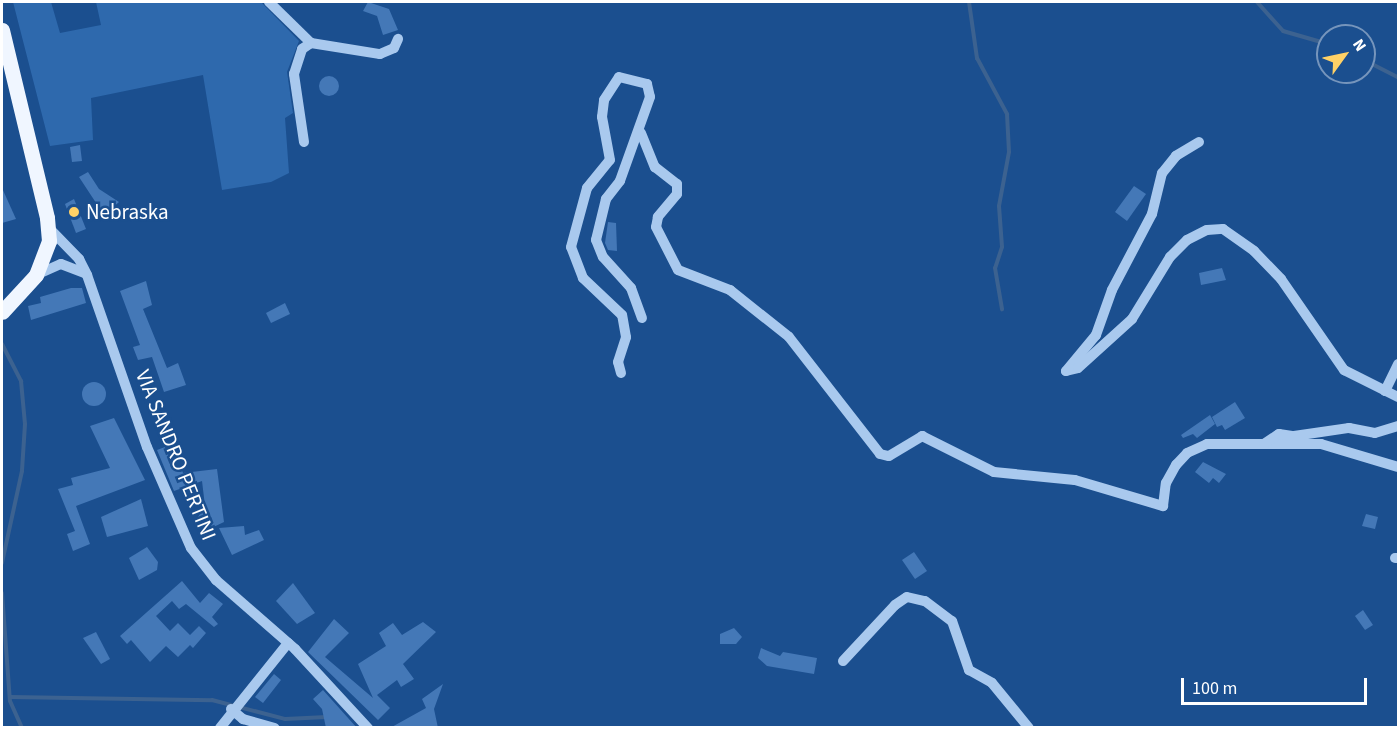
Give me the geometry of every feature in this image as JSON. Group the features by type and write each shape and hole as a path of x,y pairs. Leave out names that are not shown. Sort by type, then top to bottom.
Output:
{"main road":[{"path":"2,30 48,226 46,256 36,275 2,312"}],"street":[{"path":"269,2 311,43 380,54 394,48 398,39"},
{"path":"304,142 294,74 302,49 311,43"},
{"path":"621,373 618,363 626,337 622,315 583,278 571,247 586,188 610,160 602,117 604,100 620,77 647,84 650,97 640,133 620,181 606,199 596,240 603,257 632,288 642,318"},
{"path":"640,133 655,167 677,184 677,194 658,217 656,227 678,270 730,290 789,338 880,454 890,456 922,436 994,472 1076,480 1163,506 1166,483 1187,453 1233,441 1261,446 1321,444 1398,467"},
{"path":"1199,142 1176,156 1162,173 1152,214 1112,290 1096,334 1066,371 1078,368 1131,319 1170,257 1187,240 1208,230 1223,229 1254,251 1281,279 1344,370 1398,397"},
{"name":"VIA SANDRO PERTINI","path":"48,226 79,259 87,275 147,447 191,548 216,580 288,643 368,728"},
{"path":"36,275 61,264 74,265 87,275"},
{"path":"1385,391 1398,364"},
{"path":"1261,446 1279,434 1294,436 1349,428 1375,433 1398,426"},
{"path":"843,661 895,605 907,597 925,601 952,621 969,670 992,683 1029,728"},
{"path":"220,728 233,707 288,643"},
{"path":"233,707 243,719 275,728"}],"shaded area":[{"path":"13,2 51,2 60,33 101,25 96,2 261,2 299,41 287,72 293,113 285,118 289,173 271,182 222,190 203,75 91,98 93,140 50,146"}],"building":[{"path":"368,2 389,9 398,30 383,35 377,16 363,11"},
{"path":"329,76 336,79 339,86 336,93 329,96 322,93 319,86 322,79"},
{"path":"80,145 82,161 72,162 70,147"},
{"path":"88,172 99,189 119,202 104,215 79,177"},
{"path":"1134,186 1146,194 1127,221 1115,212"},
{"path":"2,188 16,219 2,223"},
{"path":"74,199 86,229 76,233 65,204"},
{"path":"608,222 616,223 617,251 608,250 605,243"},
{"path":"1222,268 1226,280 1201,285 1199,273"},
{"path":"146,281 152,305 143,309 167,368 178,363 186,385 164,392 152,357 138,360 133,347 140,345 120,291"},
{"path":"71,288 82,288 86,303 31,320 28,306 41,303 40,297"},
{"path":"285,303 290,314 271,323 266,313"},
{"path":"94,382 102,386 106,394 102,402 94,406 86,402 82,394 86,386"},
{"path":"1235,402 1245,418 1225,430 1222,425 1217,427 1212,417"},
{"path":"1210,415 1215,424 1197,438 1193,434 1183,438 1181,435"},
{"path":"114,418 145,480 76,506 90,544 73,551 67,534 75,531 58,489 73,485 71,478 110,468 90,426"},
{"path":"165,447 174,467 181,467 183,473 217,469 224,522 205,531 198,517 205,506 202,481 174,491 157,450"},
{"path":"1203,462 1226,474 1219,483 1213,478 1209,483 1195,472"},
{"path":"141,499 148,526 107,537 101,517"},
{"path":"1366,514 1378,517 1375,529 1362,526"},
{"path":"244,526 245,535 259,530 264,540 232,555 219,528"},
{"path":"147,547 158,562 157,570 139,580 129,558"},
{"path":"914,552 927,571 915,579 902,560"},
{"path":"182,581 200,603 209,593 223,604 212,617 218,624 214,627 186,604 179,609 172,601 156,616 170,631 178,623 190,635 199,626 206,633 193,648 190,645 178,657 166,646 150,662 131,640 127,644 120,636"},
{"path":"293,583 315,613 297,624 276,601"},
{"path":"1363,610 1373,625 1365,630 1355,616"},
{"path":"334,619 349,633 325,657 373,698 358,664 386,646 379,633 393,623 402,635 423,622 436,632 403,664 414,679 401,687 397,680 377,695 390,708 378,720 308,652"},
{"path":"734,628 742,637 736,644 720,644 720,634"},
{"path":"96,632 110,659 101,664 83,638"},
{"path":"761,648 780,656 783,652 817,658 814,674 767,666 758,658"},
{"path":"274,674 281,680 263,703 255,697"},
{"path":"443,684 434,709 438,728 390,728 426,708 422,699"},
{"path":"323,690 357,728 326,728 322,709 313,699"}],"waterway":[{"path":"969,2 977,58 1007,114 1009,152 999,206 1002,247 995,268 1002,309"},
{"path":"1257,2 1283,31 1316,41"},
{"path":"1376,66 1398,77"},
{"path":"2,344 21,381 25,424 22,471 2,563"},
{"path":"2,593 10,701 22,728"},
{"path":"10,697 212,700 285,719 327,717"}],"place":[{"name":"Nebraska","path":"74,212"}]}
